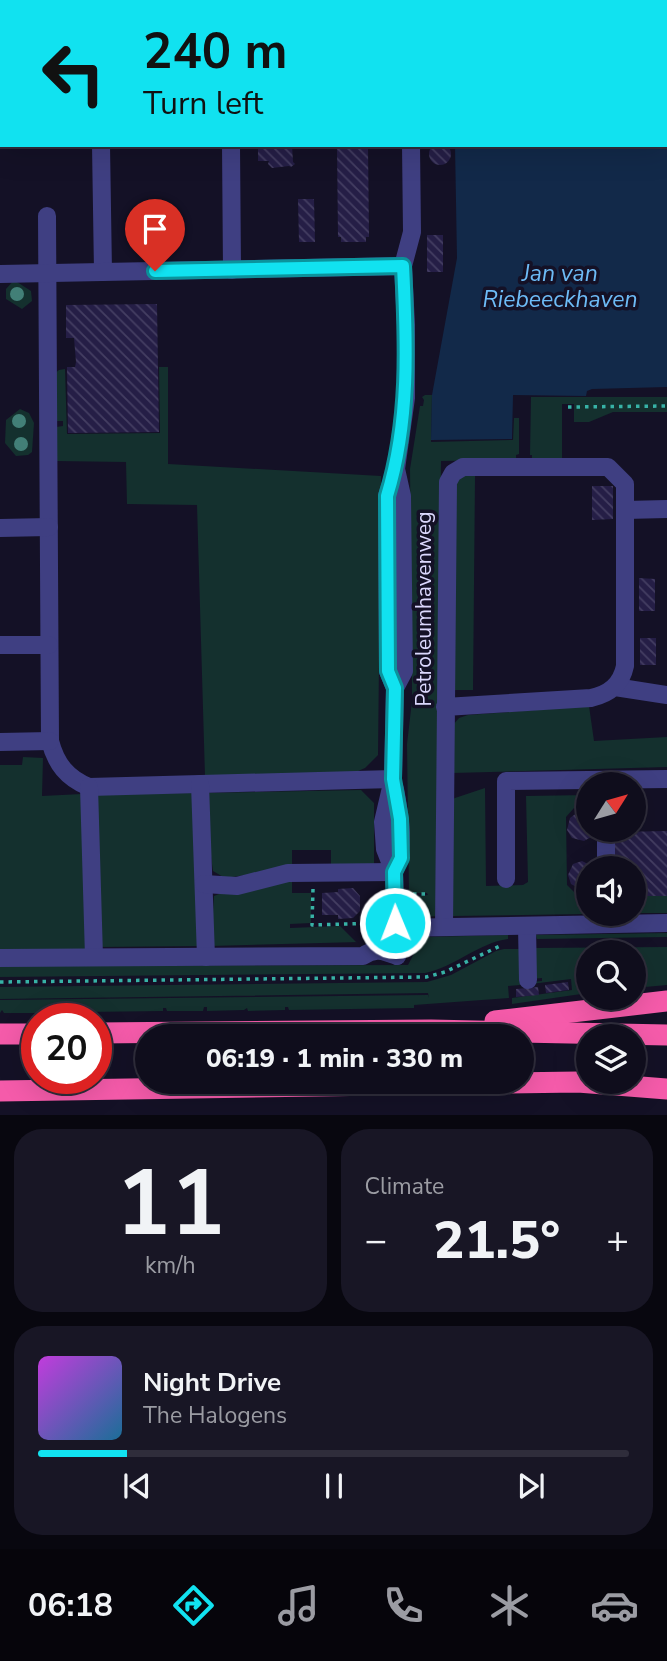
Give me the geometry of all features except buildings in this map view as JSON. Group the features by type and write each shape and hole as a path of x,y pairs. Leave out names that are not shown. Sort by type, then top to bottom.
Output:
{"highway":[{"path":"474,1024 667,1001"},
{"path":"534,1032 667,1035"},
{"path":"112,1033 135,1033"},
{"path":"0,1034 21,1034"},
{"path":"646,1081 667,1080"},
{"path":"0,1091 576,1082"},
{"path":"646,1087 667,1089"}],"street":[{"path":"101,147 103,272"},
{"path":"231,147 232,270"},
{"path":"0,958 363,956 370,962 384,962 397,956 394,872 385,849 383,822 393,779 395,688 388,671 387,496 396,469 406,398 403,266 412,232 411,147"},
{"path":"47,216 50,741 57,762 72,778 89,787 393,779"},
{"path":"0,274 403,266"},
{"name":"Petroleumhavenweg","path":"444,927 447,487 450,477 463,467 608,467 625,484 625,510"},
{"path":"445,707 591,698 601,696 615,687 625,666 625,510 667,509"},
{"path":"0,528 48,527"},
{"path":"0,645 49,645"},
{"path":"615,687 667,695"},
{"path":"0,742 50,741"},
{"path":"646,780 667,779"},
{"path":"506,879 506,781 576,782"},
{"path":"200,784 206,957"},
{"path":"89,787 94,957"},
{"path":"204,884 237,886 288,873 394,872"},
{"path":"395,925 527,926 576,922"},
{"path":"646,922 667,923"},
{"path":"527,926 528,980"}],"path":[{"path":"568,407 667,406"},
{"path":"313,873 312,925 395,925"}],"green space":[{"path":"14,280 31,291 32,301 22,309 6,299 6,289"},
{"path":"159,367 168,367 168,464 381,476 378,755 365,768 356,772 205,776 197,505 127,504 126,462 56,461 56,427 63,426 63,421 56,421 54,374 65,369 67,434 160,433"},
{"path":"432,395 431,442 513,440 514,418 519,418 519,454 516,455 516,460 441,461 438,916 423,917 409,897 428,895 409,893 407,744 412,701 410,469 420,406 423,406 422,397"},
{"path":"531,397 667,397 667,412 613,412 589,422 574,422 574,404 562,404 562,459 532,460"},
{"path":"20,409 29,413 34,423 32,452 16,456 5,443 6,420"},
{"path":"475,475 473,690 454,690 454,487 461,476"},
{"path":"589,706 594,741 667,737 667,767 452,773 453,725 459,718 468,715"},
{"path":"23,757 43,758 42,796 82,794 87,951 0,951 0,765 22,765"},
{"path":"485,788 486,886 523,885 528,882 526,796 576,795 576,808 566,817 567,885 576,893 576,914 452,916 452,799"},
{"path":"361,790 374,803 374,864 331,864 331,850 292,850 292,893 311,893 311,923 290,924 290,928 340,926 356,942 360,942 211,946 214,896 224,892 246,875 225,878 213,871 202,793"},
{"path":"196,793 201,946 98,947 93,794"},
{"path":"646,896 667,896 667,913 646,913"},
{"path":"667,933 667,937 537,939 536,935"},
{"path":"508,935 508,939 487,945 446,966 425,973 0,977 0,966 408,965 420,942 426,937"},
{"path":"646,947 667,947 667,985 646,987"},
{"path":"530,948 576,948 576,995 512,1004 512,998 572,990 571,979 531,984 542,981 542,978 531,979"},
{"path":"519,949 520,985 508,986 509,998 414,1005 414,1008 289,1010 285,1007 285,1010 248,1011 247,1008 207,1011 207,1007 204,1007 203,1011 167,1011 163,1008 163,1011 112,1012 112,1003 21,1003 21,1013 4,1013 2,1010 0,1013 0,1000 428,995 429,998 428,993 0,999 0,987 427,982 451,975 496,951"}],"water":[{"name":"Jan van Riebeeckhaven","path":"455,147 667,147 667,387 592,389 587,391 586,396 513,395 512,439 431,440 432,395 457,258"}],"route":[{"path":"155,271 403,266 406,398 396,469 387,496 388,671 395,688 393,779 400,819 401,858 394,872 395,923"}]}
